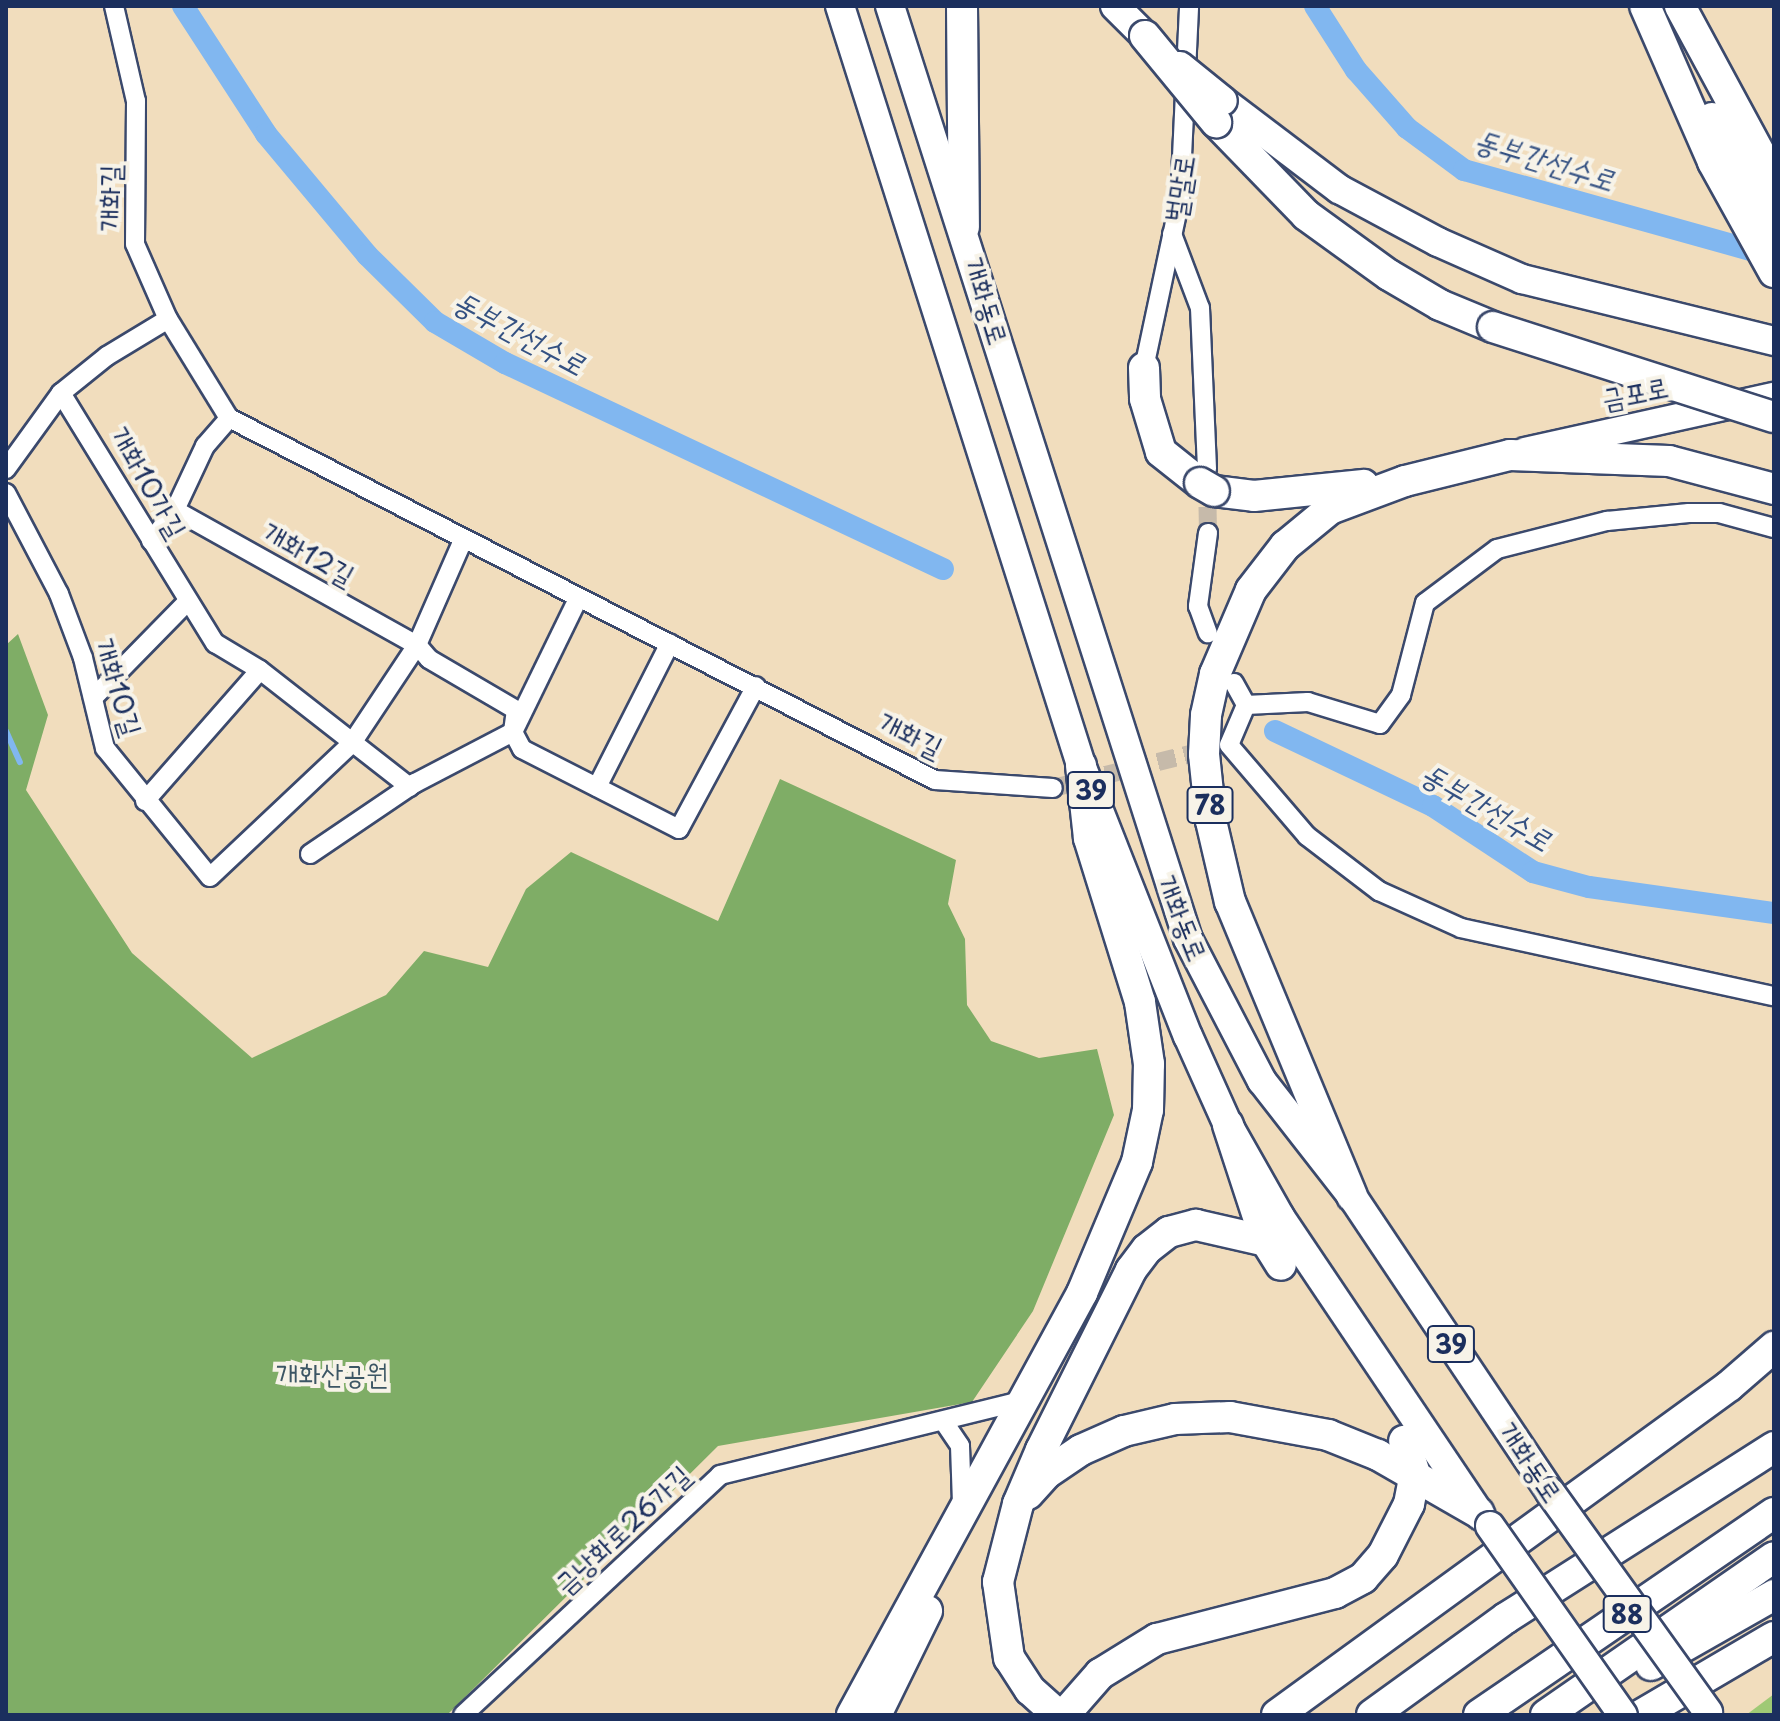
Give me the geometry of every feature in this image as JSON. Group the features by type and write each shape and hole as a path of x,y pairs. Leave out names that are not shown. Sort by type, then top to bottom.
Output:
{"highway":[{"path":"962,6 964,227"},
{"path":"1646,6 1746,166 1774,272"},
{"path":"1680,6 1774,228"},
{"path":"1145,36 1219,111 1306,215 1389,275 1440,305 1493,327 1774,417"},
{"path":"1144,368 1145,399 1161,452 1207,481 1254,496 1405,481"},
{"path":"1510,455 1669,461 1774,489"},
{"name":"78","path":"1352,1196 1230,902 1211,821 1204,754 1206,715 1230,634 1251,590 1285,546 1330,509 1405,481 1510,455"},
{"path":"852,1715 1026,1400 1088,1280 1137,1162 1148,1110 1149,1064 1140,1002 1089,838 1081,765"},
{"path":"1058,1715 1030,1690 1009,1658 998,1582 1018,1504 1124,1284 1147,1249 1169,1232 1196,1225 1273,1253 1228,1125"},
{"path":"1277,1715 1729,1386 1774,1347"},
{"path":"1018,1504 1047,1473 1081,1450 1175,1419 1230,1417 1328,1435 1415,1474 1485,1519"},
{"path":"1064,1715 1100,1674 1157,1639 1335,1593 1363,1578 1397,1530 1415,1474 1404,1441"},
{"path":"1372,1715 1506,1618 1771,1447"},
{"path":"876,1715 959,1545 987,1469"},
{"name":"88","path":"1479,1715 1774,1513"},
{"name":"88","path":"1546,1715 1774,1557"},
{"name":"88","path":"1565,1715 1763,1599"},
{"path":"1641,1715 1774,1637"}],"main road":[{"name":"개화동로","path":"840,6 1081,765 1228,1125 1280,1217 1485,1519 1623,1715"},
{"name":"개화동로","path":"890,6 964,227 1188,939 1262,1081 1352,1196 1550,1492 1709,1714"},
{"path":"1115,6 1145,36"},
{"path":"1219,111 1339,189 1522,279 1774,341"},
{"name":"금포로","path":"1510,455 1774,396"}],"street":[{"name":"개화길","path":"114,6 136,101 135,244 168,319 229,418 935,780 1053,788"},
{"name":"벌말로","path":"1144,368 1186,148 1189,6"},
{"path":"1172,234 1200,308 1207,481"},
{"path":"6,469 61,393 107,356 168,319"},
{"name":"개화10가길","path":"61,393 215,643 260,670 352,743"},
{"path":"151,541 175,510 205,446 229,418"},
{"name":"개화10길","path":"6,493 59,594 94,697 105,748 145,801 210,877 352,743"},
{"name":"개화12길","path":"175,510 417,645 429,659 516,710 513,732 522,749 679,829 756,686"},
{"path":"1246,705 1308,702 1380,724 1401,695 1425,603 1497,549 1607,521 1658,515 1719,513 1774,528"},
{"path":"1208,533 1198,606 1208,633"},
{"path":"410,787 352,743 417,645 463,540"},
{"path":"310,854 410,787 513,732 578,599"},
{"path":"94,697 187,602"},
{"path":"597,787 670,643"},
{"path":"145,801 260,670"},
{"path":"1234,683 1246,705"},
{"path":"1246,705 1229,745 1307,836 1379,891 1461,928 1774,996"},
{"name":"금낭화로26가길","path":"463,1715 720,1475 1026,1400"},
{"path":"944,1422 960,1446 961,1515"}],"green space":[{"name":"개화산공원","path":"18,634 48,715 26,790 132,953 252,1058 386,995 424,951 488,967 526,889 571,852 718,921 780,779 956,860 948,904 965,939 967,1005 991,1041 1039,1058 1097,1049 1114,1115 1033,1311 972,1402 718,1446 447,1715 6,1715 6,645"},
{"path":"1774,1694 1774,1715 1746,1715"}],"waterway":[{"name":"동부간선수로","path":"183,6 266,134 367,255 435,322 505,363 943,569"},
{"name":"동부간선수로","path":"1315,6 1356,70 1407,128 1464,170 1771,256"},
{"path":"6,731 20,762"},
{"name":"동부간선수로","path":"1275,731 1433,806 1533,872 1589,887 1774,913"}],"tunnel":[{"path":"1207,480 1208,533"},
{"path":"1053,788 1211,749"}]}
